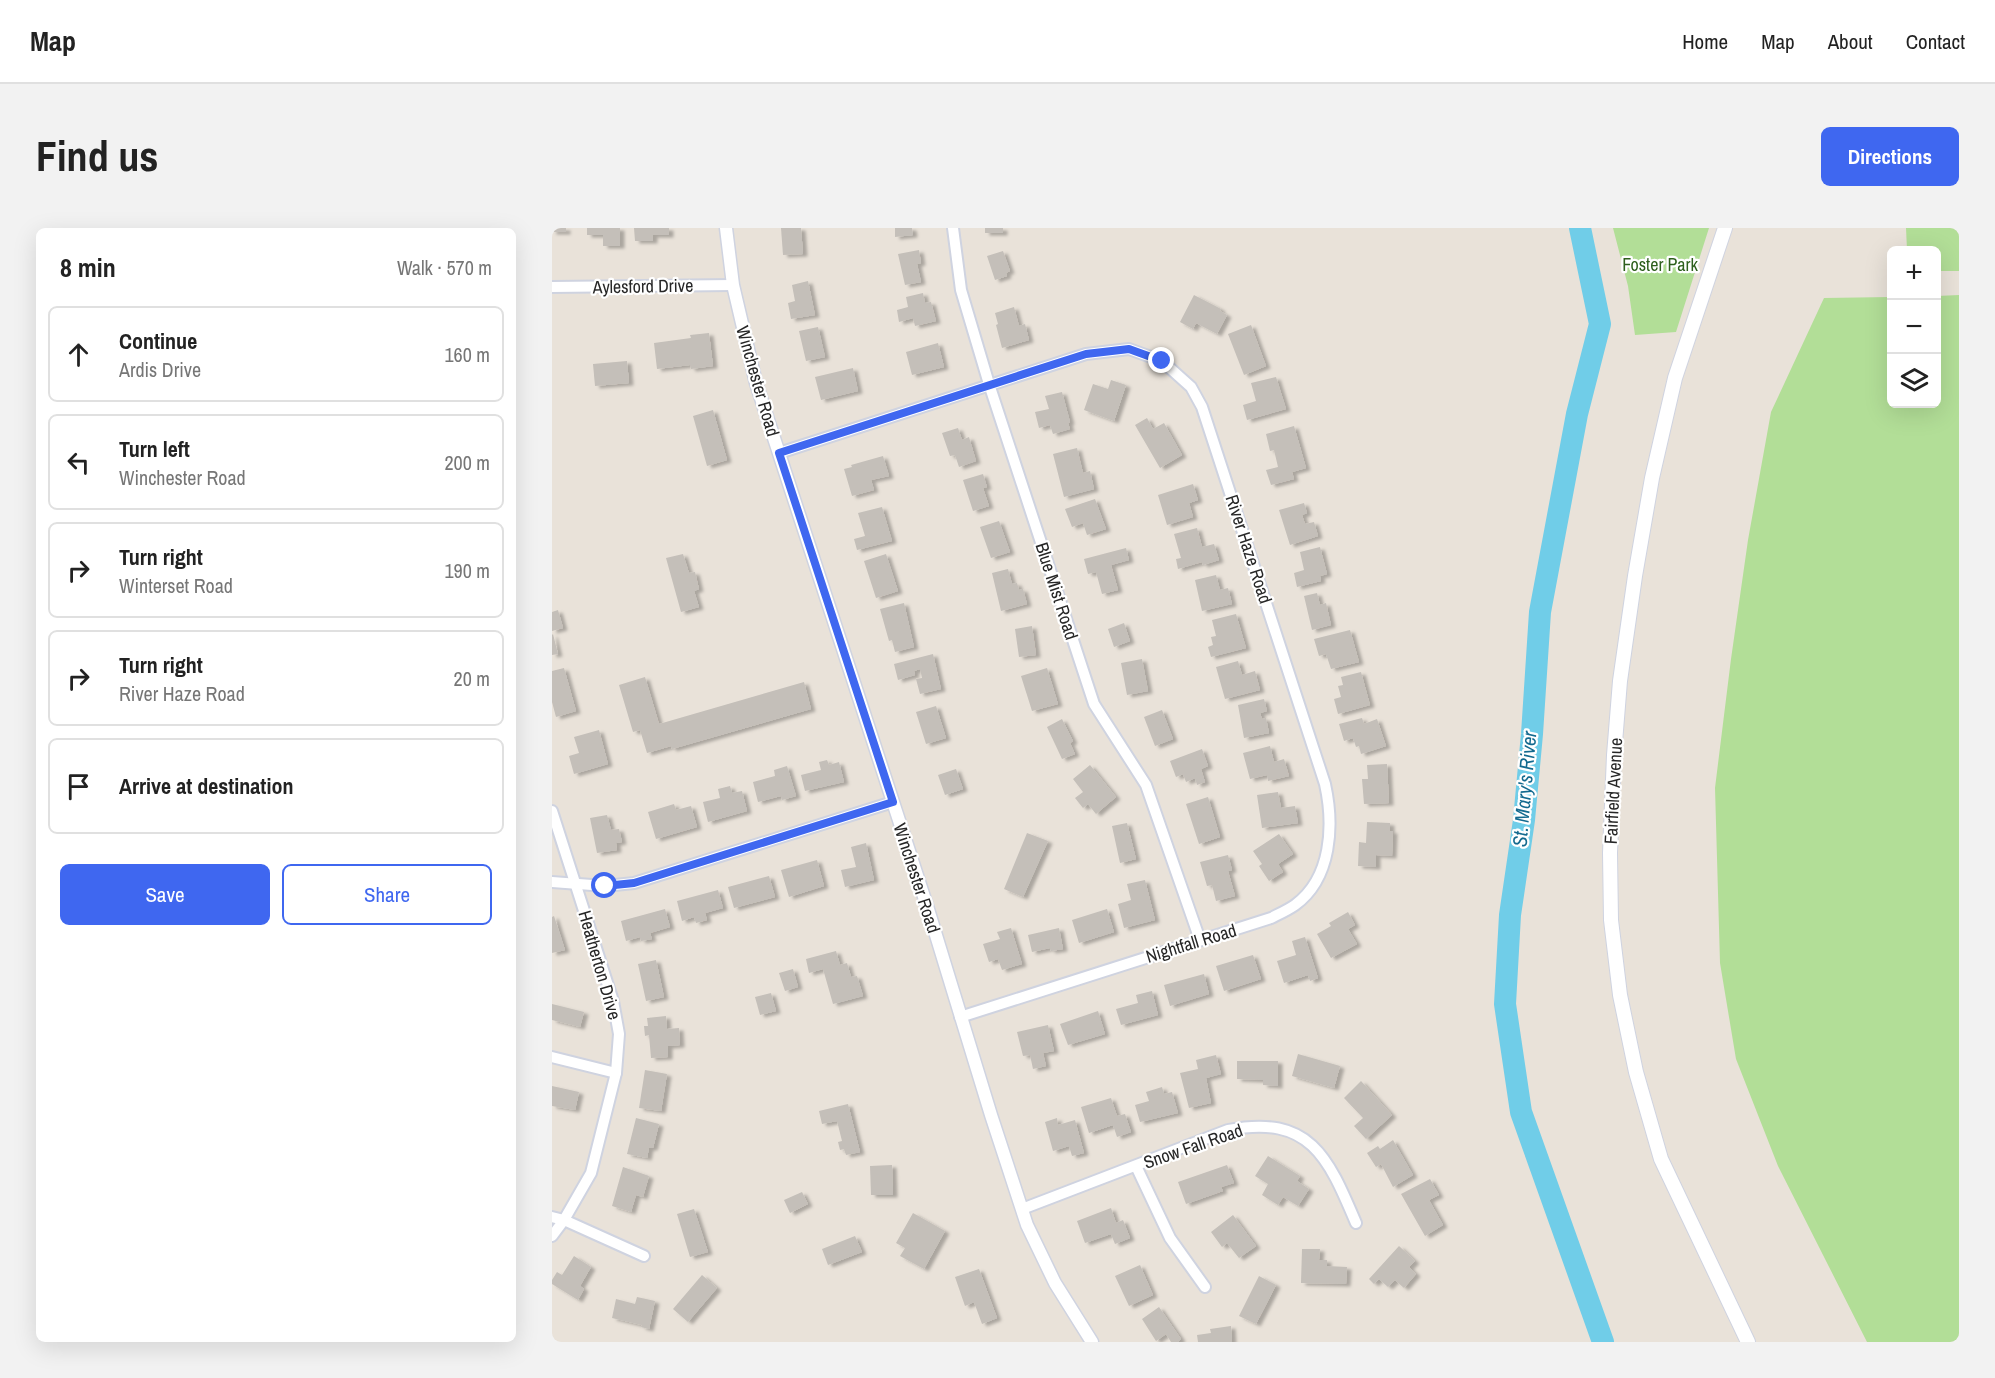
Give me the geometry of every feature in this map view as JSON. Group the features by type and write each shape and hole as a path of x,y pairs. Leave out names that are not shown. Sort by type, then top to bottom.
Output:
{"main road":[{"name":"Fairfield Avenue","path":"1725,228 1675,378 1652,478 1635,576 1620,681 1614,755 1610,854 1611,920 1620,995 1635,1072 1661,1159 1748,1342"}],"street":[{"name":"Winchester Road","path":"726,228 734,285 756,383 928,909 1022,1209 1043,1260 1092,1342"},
{"name":"Blue Mist Road","path":"953,228 961,290 989,384 1094,704 1146,785 1200,940"},
{"name":"Aylesford Drive","path":"552,287 734,285"},
{"name":"River Haze Road","path":"989,384 1086,354 1129,349 1162,361 1191,387 1203,407 1325,784"},
{"path":"779,453 989,384"},
{"name":"Nightfall Road","path":"960,1017 1270,918 1296,904 1314,886 1325,861 1331,827 1325,784"},
{"path":"552,882 605,886 634,883 893,802"},
{"name":"Heatherton Drive","path":"552,811 613,1001 619,1034 616,1073 591,1173 564,1221 552,1236"},
{"path":"552,1057 616,1073"},
{"name":"Snow Fall Road","path":"1022,1209 1228,1130 1268,1126 1288,1131 1306,1140 1324,1157 1338,1181 1356,1223"},
{"path":"1136,1166 1170,1238 1205,1287"},
{"path":"552,1217 644,1256"}],"green space":[{"name":"Foster Park","path":"1613,228 1709,228 1676,332 1635,335 1628,286"},
{"path":"1906,228 1959,228 1959,271 1941,271 1941,246 1907,246"},
{"path":"1959,295 1959,1342 1867,1342 1778,1166 1736,1059 1720,963 1715,788 1748,540 1771,412 1824,298 1887,297 1887,408 1941,408 1941,296"}],"building":[{"path":"552,228 566,228 566,232 552,232"},
{"path":"587,228 620,228 620,246 603,246 603,235 587,235"},
{"path":"634,228 669,228 669,235 653,235 653,241 635,241"},
{"path":"781,228 801,228 803,254 783,255"},
{"path":"895,228 912,228 913,235 895,237"},
{"path":"985,228 1003,228 1003,233 985,233"},
{"path":"919,250 921,263 917,264 921,282 905,285 898,254"},
{"path":"1003,251 1010,271 1006,273 1007,276 995,280 987,256"},
{"path":"808,281 815,315 791,319 788,303 795,301 792,285"},
{"path":"923,293 925,303 931,302 936,321 915,326 913,318 899,322 897,310 908,307 906,297"},
{"path":"1194,295 1221,309 1220,311 1227,315 1217,334 1196,323 1193,329 1180,322"},
{"path":"1014,307 1019,326 1025,324 1029,340 1002,348 995,313"},
{"path":"1251,325 1266,366 1244,375 1228,334"},
{"path":"818,327 825,357 806,361 799,331"},
{"path":"709,333 713,366 691,369 690,365 657,369 654,343"},
{"path":"938,343 944,367 912,375 906,352"},
{"path":"627,361 629,383 595,386 593,364"},
{"path":"853,368 858,391 821,400 815,377"},
{"path":"1276,377 1286,409 1247,420 1243,405 1256,401 1251,383"},
{"path":"1111,380 1126,385 1114,421 1084,410 1093,384 1108,389"},
{"path":"1062,392 1070,429 1053,434 1050,425 1039,428 1035,412 1049,409 1045,396"},
{"path":"713,410 727,460 707,466 693,416"},
{"path":"1147,418 1153,429 1164,423 1182,455 1160,468 1135,425"},
{"path":"1294,426 1306,468 1292,472 1294,479 1271,485 1266,470 1278,467 1274,450 1270,451 1266,434"},
{"path":"958,428 962,440 969,437 976,461 959,467 955,455 950,456 942,433"},
{"path":"1077,448 1083,473 1090,471 1094,489 1064,497 1053,454"},
{"path":"883,456 889,476 871,480 874,490 852,496 844,469"},
{"path":"983,474 987,487 983,488 989,506 973,511 963,480"},
{"path":"1193,484 1198,500 1189,503 1193,517 1167,525 1158,495"},
{"path":"1095,499 1106,529 1087,535 1083,523 1072,527 1065,509"},
{"path":"1304,503 1307,513 1302,515 1305,524 1314,522 1318,536 1290,545 1279,510"},
{"path":"882,507 892,541 857,550 854,539 865,536 858,513"},
{"path":"999,521 1010,552 991,558 980,527"},
{"path":"1197,528 1202,547 1214,544 1219,560 1178,569 1176,559 1181,558 1174,534"},
{"path":"1320,547 1327,574 1320,576 1321,581 1297,587 1294,573 1304,570 1300,552"},
{"path":"1126,548 1129,560 1111,565 1118,590 1102,594 1096,572 1088,574 1084,559"},
{"path":"683,554 689,573 695,572 699,589 694,591 699,607 681,612 666,558"},
{"path":"886,554 898,591 876,598 864,561"},
{"path":"1008,569 1012,584 1017,583 1019,590 1023,589 1027,604 1001,611 992,573"},
{"path":"1216,575 1220,590 1228,588 1232,604 1202,611 1195,580"},
{"path":"1317,593 1320,605 1326,603 1331,625 1312,630 1304,596"},
{"path":"904,603 914,647 895,652 892,640 889,641 880,609"},
{"path":"558,610 563,628 552,631 552,612"},
{"path":"1236,614 1246,648 1211,657 1208,647 1213,645 1211,637 1216,636 1212,620"},
{"path":"1124,623 1130,641 1114,647 1108,629"},
{"path":"1032,626 1036,655 1019,657 1015,629"},
{"path":"1350,630 1359,662 1331,669 1326,654 1319,656 1314,639"},
{"path":"552,635 558,654 552,655"},
{"path":"933,654 941,689 920,694 916,679 922,678 920,669 914,671 915,675 898,680 894,664"},
{"path":"1142,659 1148,691 1127,695 1121,663"},
{"path":"1238,661 1242,675 1255,671 1260,690 1225,699 1216,667"},
{"path":"564,668 576,711 556,717 552,702 552,671"},
{"path":"1047,668 1058,704 1032,711 1021,676"},
{"path":"1361,672 1370,705 1338,714 1334,699 1341,697 1338,686 1343,685 1341,677"},
{"path":"645,677 659,724 804,682 811,709 672,749 671,746 647,753 640,730 633,732 619,685"},
{"path":"1264,699 1267,711 1260,713 1262,719 1266,718 1269,733 1244,738 1238,705"},
{"path":"936,706 946,738 926,744 916,712"},
{"path":"1162,710 1173,739 1155,746 1144,717"},
{"path":"1362,718 1364,724 1377,719 1386,746 1361,754 1353,738 1344,741 1339,724"},
{"path":"1062,719 1073,741 1070,743 1075,754 1062,759 1047,727"},
{"path":"599,730 608,764 574,774 569,756 579,753 574,737"},
{"path":"1270,746 1274,762 1284,759 1289,776 1268,781 1267,775 1250,779 1243,753"},
{"path":"1202,749 1208,766 1201,769 1205,782 1197,785 1195,778 1186,782 1183,774 1176,777 1170,761"},
{"path":"827,760 829,765 839,762 844,782 805,791 801,775 821,770 819,762"},
{"path":"1387,764 1389,803 1364,804 1362,779 1368,779 1367,765"},
{"path":"1090,765 1116,797 1096,814 1088,804 1083,808 1075,798 1083,792 1073,779"},
{"path":"787,766 796,796 782,800 781,796 758,802 753,782 775,776 774,770"},
{"path":"956,769 963,789 945,795 938,775"},
{"path":"730,786 732,793 742,791 747,811 708,822 703,802 720,798 718,789"},
{"path":"1278,792 1281,808 1295,806 1298,823 1262,828 1257,795"},
{"path":"1208,797 1220,837 1199,844 1186,804"},
{"path":"674,804 676,810 691,806 697,827 656,839 648,812"},
{"path":"607,815 611,830 619,829 622,842 616,843 617,850 597,853 590,818"},
{"path":"1367,822 1390,823 1390,831 1393,831 1392,856 1376,855 1376,867 1358,866 1359,842 1366,843"},
{"path":"1127,823 1136,859 1120,863 1112,826"},
{"path":"1027,833 1048,841 1023,897 1004,889"},
{"path":"1279,834 1293,854 1278,864 1283,872 1269,881 1259,866 1262,864 1253,851"},
{"path":"866,843 874,880 845,887 841,870 856,867 851,847"},
{"path":"1228,855 1232,870 1228,871 1235,896 1216,901 1212,885 1207,886 1200,862"},
{"path":"817,860 824,886 789,897 781,870"},
{"path":"769,876 775,897 734,908 728,887"},
{"path":"1145,880 1155,920 1124,928 1118,904 1131,900 1127,884"},
{"path":"718,890 723,908 705,913 707,920 696,923 694,917 682,921 677,901"},
{"path":"665,909 670,927 650,933 652,939 641,941 640,937 626,941 621,921"},
{"path":"1107,909 1114,932 1079,943 1072,920"},
{"path":"1348,912 1355,925 1348,929 1357,944 1331,958 1317,934 1331,926 1329,923"},
{"path":"554,916 565,950 552,953 552,917"},
{"path":"1011,928 1022,964 1002,970 998,959 989,962 983,944 1000,939 997,932"},
{"path":"1059,928 1063,949 1051,951 1050,948 1032,952 1028,935"},
{"path":"1305,937 1318,978 1310,981 1308,975 1284,983 1277,961 1296,955 1292,941"},
{"path":"836,951 840,965 847,963 851,977 857,976 863,996 833,1004 823,969 809,973 806,959"},
{"path":"1253,955 1261,979 1224,991 1216,966"},
{"path":"656,960 664,997 646,1001 638,964"},
{"path":"793,969 798,987 785,991 779,973"},
{"path":"1204,974 1209,994 1170,1006 1164,985"},
{"path":"1152,991 1158,1015 1121,1025 1116,1009 1138,1003 1136,995"},
{"path":"771,993 776,1011 760,1015 755,997"},
{"path":"552,1004 584,1012 580,1027 552,1020"},
{"path":"1098,1011 1105,1034 1068,1045 1060,1024"},
{"path":"666,1016 667,1029 679,1028 680,1045 668,1046 668,1057 651,1058 649,1035 645,1036 644,1026 648,1026 647,1018"},
{"path":"1048,1025 1054,1051 1043,1053 1046,1066 1033,1069 1030,1055 1023,1056 1017,1032"},
{"path":"1298,1054 1340,1066 1334,1088 1292,1076"},
{"path":"1216,1055 1221,1074 1206,1078 1211,1103 1189,1108 1180,1073 1198,1069 1196,1060"},
{"path":"1237,1061 1278,1061 1278,1086 1263,1085 1263,1080 1237,1079"},
{"path":"645,1070 667,1074 661,1111 639,1108"},
{"path":"1361,1081 1392,1115 1366,1139 1354,1126 1363,1118 1344,1098"},
{"path":"552,1086 579,1092 575,1110 552,1106"},
{"path":"1162,1087 1164,1094 1172,1092 1178,1113 1140,1122 1135,1105 1149,1101 1146,1092"},
{"path":"1111,1098 1117,1116 1125,1114 1131,1132 1117,1137 1113,1125 1089,1133 1081,1107"},
{"path":"848,1104 860,1152 846,1155 844,1149 840,1150 838,1142 842,1141 837,1121 822,1124 819,1111"},
{"path":"636,1118 659,1124 653,1148 649,1148 647,1158 627,1154"},
{"path":"1057,1118 1058,1125 1075,1120 1084,1153 1072,1156 1069,1146 1053,1151 1045,1122"},
{"path":"1393,1140 1413,1175 1393,1187 1381,1164 1376,1167 1367,1153 1378,1146 1380,1149"},
{"path":"1268,1156 1300,1176 1297,1181 1309,1189 1298,1206 1283,1197 1278,1205 1262,1195 1268,1184 1255,1176"},
{"path":"892,1165 893,1195 871,1195 870,1166"},
{"path":"1227,1165 1234,1183 1221,1187 1223,1191 1186,1204 1178,1182"},
{"path":"623,1167 649,1176 643,1197 636,1195 631,1212 612,1206"},
{"path":"1430,1179 1439,1195 1429,1200 1443,1225 1425,1236 1401,1194"},
{"path":"802,1192 808,1204 790,1213 784,1200"},
{"path":"1111,1208 1116,1223 1123,1220 1130,1238 1115,1244 1111,1234 1085,1243 1077,1221"},
{"path":"694,1209 708,1252 690,1257 677,1214"},
{"path":"913,1213 945,1231 924,1269 900,1256 905,1248 896,1243"},
{"path":"1233,1215 1256,1246 1239,1258 1227,1243 1222,1247 1211,1232"},
{"path":"855,1236 862,1252 828,1265 822,1249"},
{"path":"1399,1246 1415,1261 1409,1267 1416,1274 1404,1288 1395,1280 1388,1287 1379,1279 1374,1284 1369,1279"},
{"path":"1302,1249 1320,1249 1319,1260 1327,1260 1327,1266 1347,1267 1346,1284 1301,1283"},
{"path":"574,1256 591,1267 580,1286 584,1289 578,1300 552,1284 557,1272 562,1275"},
{"path":"1140,1265 1153,1295 1129,1306 1115,1276"},
{"path":"979,1269 997,1318 982,1324 974,1302 965,1306 955,1277"},
{"path":"702,1275 717,1288 688,1322 673,1309"},
{"path":"1259,1276 1276,1285 1256,1324 1239,1316"},
{"path":"637,1297 655,1301 649,1329 641,1327 642,1325 612,1318 616,1299 635,1304"},
{"path":"1159,1307 1181,1339 1178,1342 1171,1342 1166,1334 1156,1341 1142,1319"},
{"path":"1231,1326 1232,1342 1198,1342 1197,1335 1211,1333 1210,1329"}],"waterway":[{"name":"St. Mary's River","path":"1580,228 1600,324 1577,414 1540,612 1524,820 1510,915 1505,1004 1521,1112 1603,1342"}],"route":[{"path":"605,886 634,883 893,802 779,453 1086,354 1129,349 1162,361"}]}
